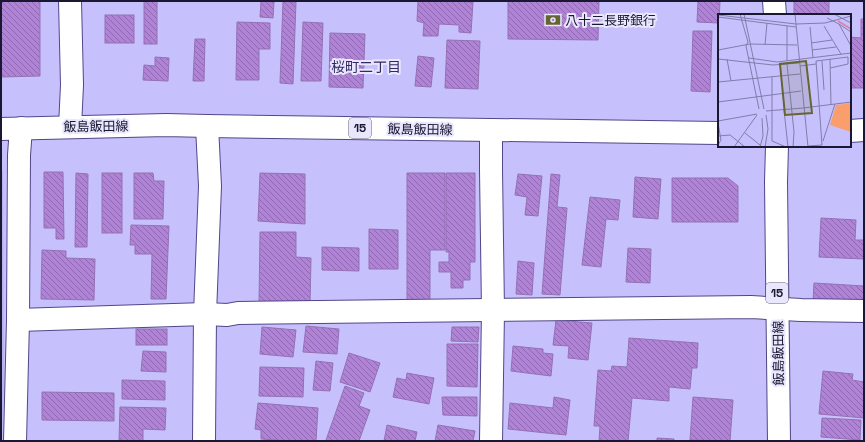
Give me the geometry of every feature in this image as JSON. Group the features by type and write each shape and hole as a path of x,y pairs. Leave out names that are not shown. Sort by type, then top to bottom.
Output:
{"street":[{"path":"70,1 72,85 70,127"},
{"path":"774,1 775,14"},
{"name":"飯島飯田線","path":"11,128 166,125 718,133"},
{"path":"204,441 205,314 210,186 207,126"},
{"path":"11,128 19,162 18,320 15,441"},
{"path":"491,441 493,311 491,170 492,130"},
{"path":"851,131 864,130"},
{"name":"飯島飯田線","path":"777,147 776,190 779,441"},
{"path":"18,320 205,314 227,315 751,307 864,311"}],"shaded area":[{"path":"1,170 3,171 4,388 2,441"}],"building":[{"path":"1,1 40,1 40,76 1,77"},
{"path":"144,1 157,1 157,44 144,44"},
{"path":"261,1 274,2 273,18 260,17"},
{"path":"283,1 296,2 293,84 280,83"},
{"path":"418,1 473,2 471,33 459,32 459,25 439,24 438,36 423,36 424,23 417,21"},
{"name":"八十二長野銀行","path":"508,1 599,1 598,40 508,39"},
{"path":"698,1 720,1 718,23 697,22"},
{"path":"794,1 829,1 829,14 794,14"},
{"path":"105,15 134,15 134,43 105,43"},
{"path":"861,19 864,19 864,88 851,88 851,37 861,38"},
{"path":"237,22 270,23 270,49 259,49 259,80 236,80"},
{"path":"303,22 323,23 321,81 301,81"},
{"path":"693,31 712,31 710,92 691,91"},
{"path":"330,33 365,34 363,88 329,87"},
{"path":"195,39 205,39 204,81 193,81"},
{"path":"447,40 480,41 478,89 445,88"},
{"path":"418,56 434,58 431,87 415,86"},
{"path":"155,57 169,58 168,81 143,80 144,65 155,66"},
{"path":"44,172 63,172 64,239 56,239 56,228 44,228"},
{"path":"76,173 88,174 87,247 75,247"},
{"path":"102,173 122,173 122,233 102,233"},
{"path":"134,173 153,173 154,181 164,181 163,219 134,219"},
{"path":"260,173 305,174 305,224 258,221"},
{"path":"407,173 445,173 445,250 430,250 430,304 407,304"},
{"path":"446,173 475,173 475,262 470,262 470,280 463,280 463,288 451,288 451,272 439,272 439,262 449,262 449,252 446,252"},
{"path":"518,174 542,176 538,216 525,215 527,197 515,195"},
{"path":"551,174 560,175 557,207 567,208 560,295 542,294"},
{"path":"635,177 661,179 658,219 633,217"},
{"path":"672,178 728,178 738,186 738,222 672,222"},
{"path":"590,197 620,200 618,220 606,219 601,267 582,265"},
{"path":"821,218 856,220 855,240 864,240 864,259 819,257"},
{"path":"131,225 169,226 166,299 151,299 152,254 135,254 135,245 130,245"},
{"path":"369,229 398,230 398,269 369,269"},
{"path":"260,232 296,232 296,257 311,258 310,304 259,303"},
{"path":"322,247 359,248 359,271 322,270"},
{"path":"628,248 651,249 650,283 626,282"},
{"path":"42,250 66,251 66,258 95,259 94,300 41,299"},
{"path":"518,261 534,263 532,295 516,294"},
{"path":"814,283 864,286 864,305 813,302"},
{"path":"556,320 592,323 588,360 568,358 569,346 553,345"},
{"path":"306,326 339,329 337,354 303,352"},
{"path":"262,327 296,330 293,357 260,354"},
{"path":"452,327 479,327 478,342 451,341"},
{"path":"136,329 167,329 167,345 136,345"},
{"path":"629,338 698,343 697,368 692,368 690,389 669,387 669,401 632,398 628,441 599,441 600,426 594,426 598,370 611,371 612,366 627,367"},
{"path":"447,344 478,344 477,387 447,386"},
{"path":"513,346 543,349 543,353 553,354 551,376 511,371"},
{"path":"143,351 166,352 166,372 141,371"},
{"path":"349,353 380,363 370,392 340,382"},
{"path":"316,361 333,363 330,391 313,390"},
{"path":"260,367 304,368 303,397 259,396"},
{"path":"823,371 853,374 852,380 864,382 864,418 819,414"},
{"path":"407,373 434,378 429,404 393,397 397,378 406,380"},
{"path":"122,380 165,381 165,400 122,399"},
{"path":"345,386 364,393 359,406 370,410 359,441 327,441 326,440"},
{"path":"42,392 114,393 114,421 42,420"},
{"path":"442,397 477,397 477,416 443,415"},
{"path":"554,397 570,400 566,435 508,429 510,403 553,408"},
{"path":"693,397 733,400 730,441 690,440"},
{"path":"258,403 318,408 316,441 261,439 261,430 255,429"},
{"path":"120,407 166,408 165,430 143,429 143,441 119,441"},
{"path":"822,418 861,420 860,440 821,437"},
{"path":"387,425 417,432 415,441 384,441"},
{"path":"438,425 475,431 473,441 435,441"},
{"path":"657,438 674,439 674,441 657,441"}],"place":[{"name":"八十二長野銀行","path":"553,20"}],"district":[{"name":"桜町二丁目","path":"366,67"}]}
